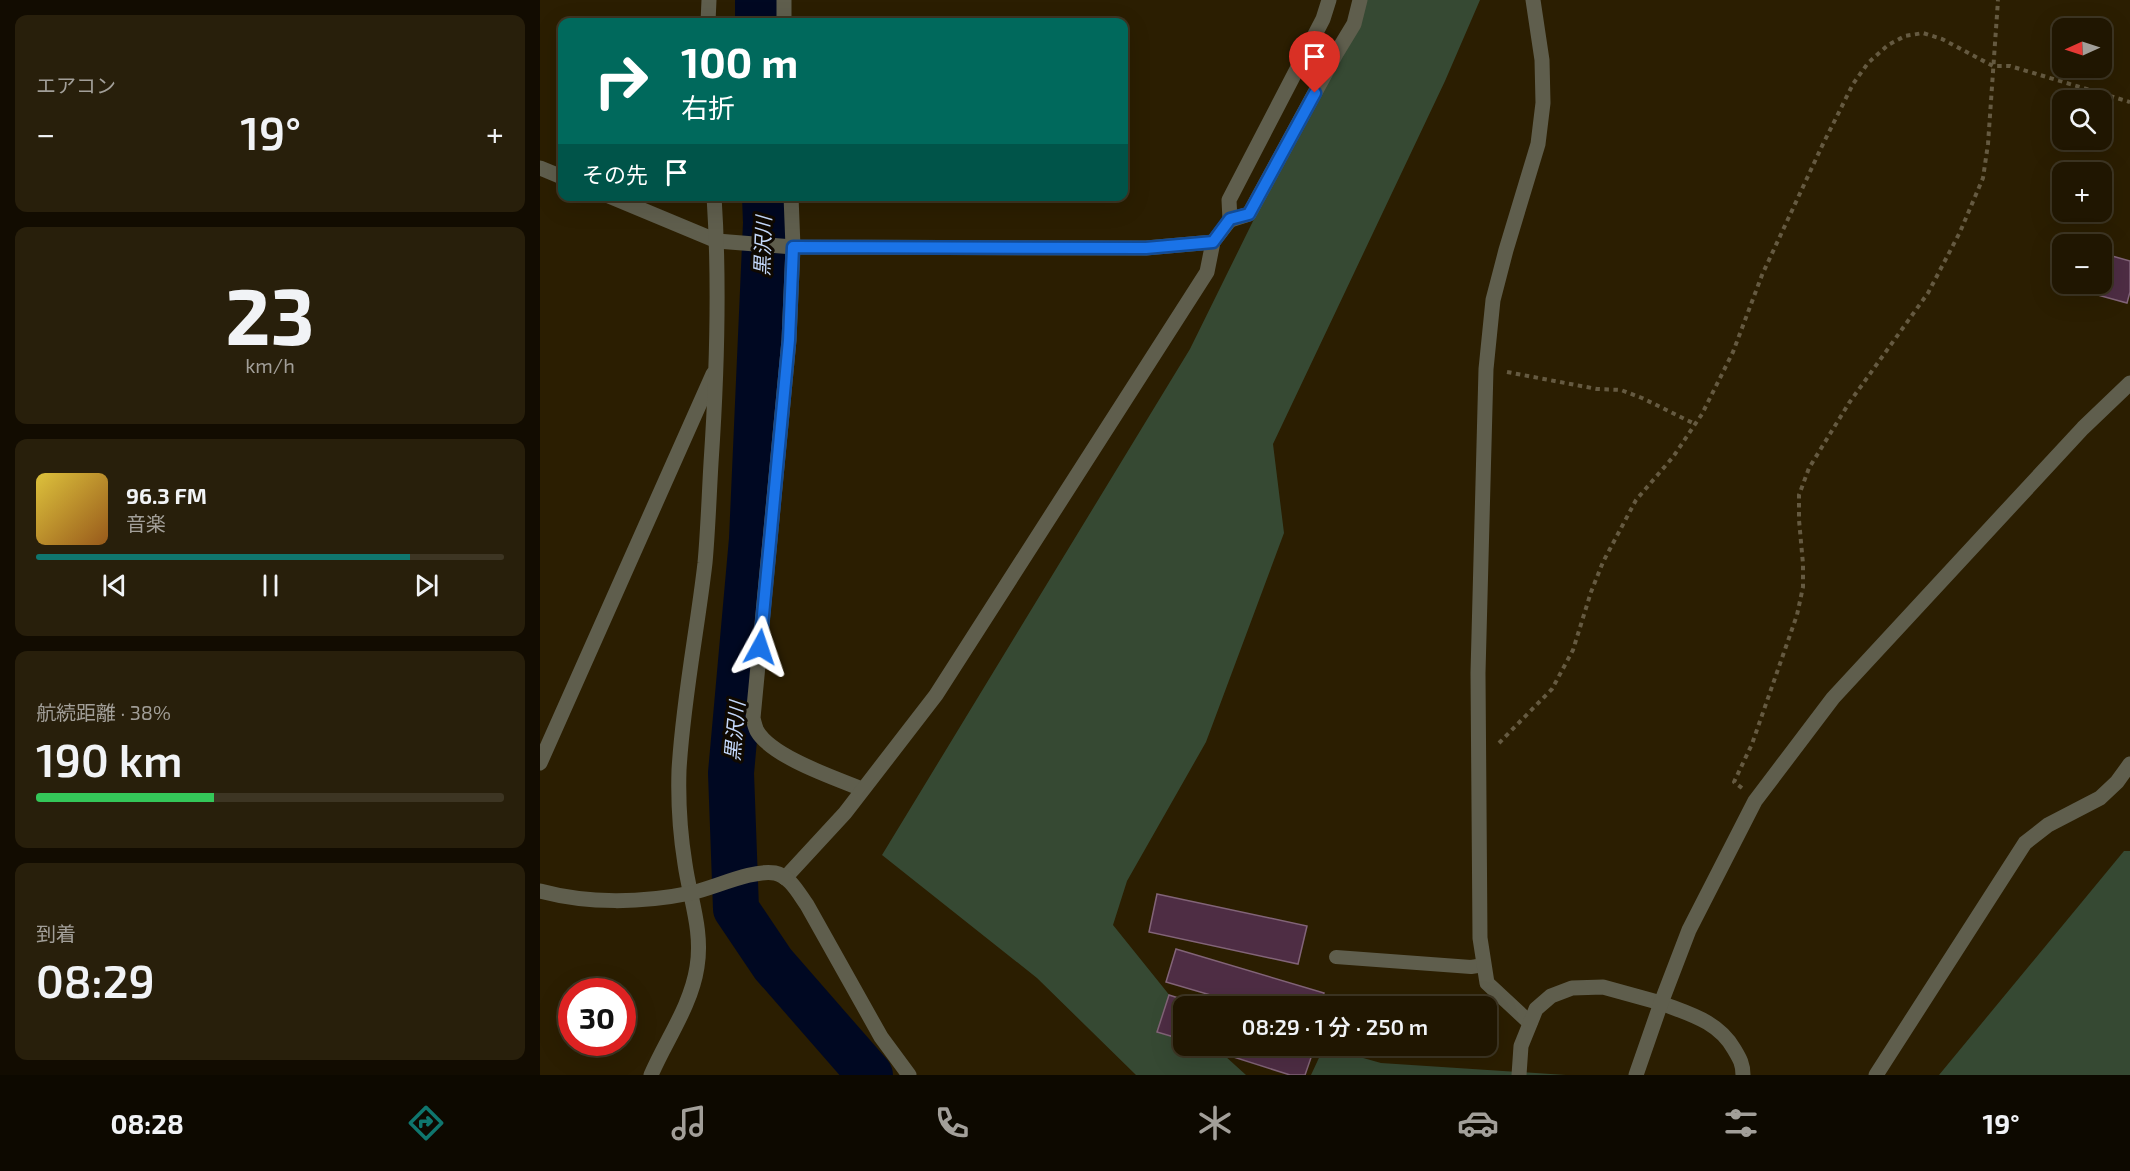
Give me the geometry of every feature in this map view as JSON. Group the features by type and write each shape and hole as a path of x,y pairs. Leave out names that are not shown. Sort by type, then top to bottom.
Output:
{"street":[{"path":"708,18 709,0"},
{"path":"784,0 784,18"},
{"path":"1230,219 1229,200 1323,19 1329,0"},
{"path":"1354,24 1360,0"},
{"path":"785,878 845,813 936,694 1207,272 1213,242 1230,219 1249,214 1337,52 1369,0"},
{"path":"1530,1023 1487,983 1484,965 1480,938 1478,673 1486,369 1493,300 1538,144 1544,103 1542,60 1533,0"},
{"path":"540,168 558,175"},
{"path":"622,201 724,242 786,247 1146,248 1213,242"},
{"path":"651,1075 692,988 697,966 698,891 685,867 680,824 679,771 684,707 705,562 718,363 724,242 715,201"},
{"path":"791,201 786,247 789,340 753,718 757,732 798,762 862,789"},
{"path":"540,763 718,363"},
{"path":"1636,1075 1689,930 1755,801 1833,698 2075,437 2130,383"},
{"path":"1876,1075 2025,843 2048,825 2100,798 2117,782 2130,764"},
{"path":"540,891 571,898 639,899 698,891 760,873 777,873 795,887 807,905 881,1037 909,1075"},
{"path":"1519,1075 1521,1046 1536,1009 1551,996 1572,988 1603,987 1661,1003 1703,1019 1726,1036 1743,1064 1743,1075"}],"lane":[{"path":"1336,957 1471,967 1484,965"}],"path":[{"path":"1755,801 1734,782 1752,744 1797,615 1803,587 1798,520 1799,495 1809,468 1849,403 1928,293 1960,232 1983,178 1988,144 1998,0"},
{"path":"1478,754 1491,751 1551,688 1573,650 1603,562 1636,500 1673,457 1695,424 1733,352 1762,275 1822,146 1853,84 1868,63 1888,45 1905,36 1923,33 1942,39 1993,66 2010,66 2130,102"},
{"path":"1486,369 1597,389 1621,390 1695,424"}],"green space":[{"path":"1362,0 1480,0 1445,81 1273,444 1284,533 1206,742 1127,881 1113,925 1173,1000 1173,1056 1225,1056 1246,1075 1136,1075 1037,978 882,855 1190,349"},
{"path":"2124,851 2130,851 2130,1075 1939,1075"},
{"path":"1320,1056 1356,1056 1381,1063 1566,1075 1311,1075"}],"building":[{"path":"2112,256 2130,261 2130,292 2127,303 2094,294 2112,294"},
{"path":"1157,894 1307,926 1298,964 1149,932"},
{"path":"1176,949 1324,993 1323,996 1214,996 1166,982"},
{"path":"1169,995 1173,996 1173,1037 1157,1032"},
{"path":"1230,1056 1312,1056 1305,1075 1290,1075"}],"waterway":[{"name":"黒沢川","path":"758,0 758,18"},
{"name":"黒沢川","path":"765,201 752,539 731,773 736,909 773,964 870,1075"}],"route":[{"path":"760,647 789,340 793,247 1146,248 1213,242 1230,219 1249,214 1315,93"}]}
